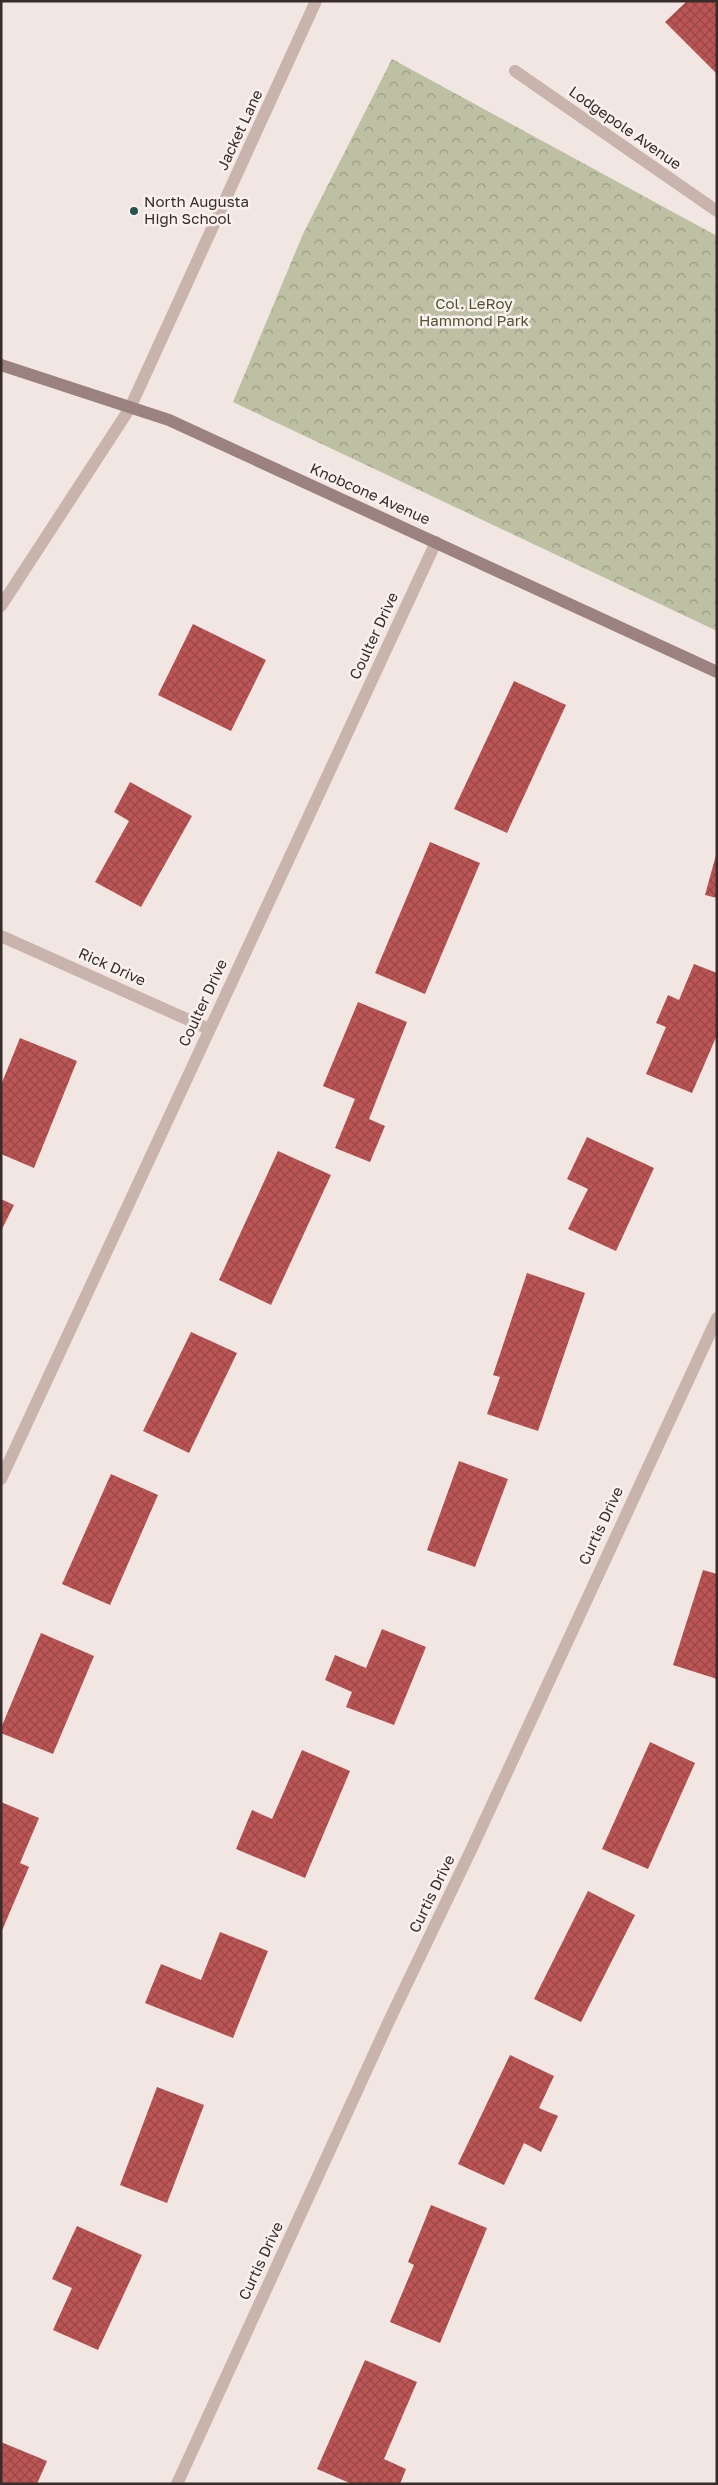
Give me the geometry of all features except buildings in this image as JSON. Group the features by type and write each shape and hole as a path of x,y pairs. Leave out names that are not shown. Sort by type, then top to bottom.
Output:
{"street":[{"name":"Jacket Lane","path":"1,606 130,408 316,1"},
{"name":"Lodgepole Avenue","path":"515,71 717,212"},
{"name":"Knobcone Avenue","path":"1,365 169,420 717,672"},
{"name":"Coulter Drive","path":"1,1479 436,542"},
{"name":"Rick Drive","path":"1,936 209,1029"},
{"name":"Curtis Drive","path":"177,2484 389,2021 472,1848 717,1318"}],"green space":[{"name":"Col. LeRoy Hammond Park","path":"392,59 717,236 717,631 233,402 303,234"}],"place":[{"name":"North Augusta High School","path":"134,211"}]}
